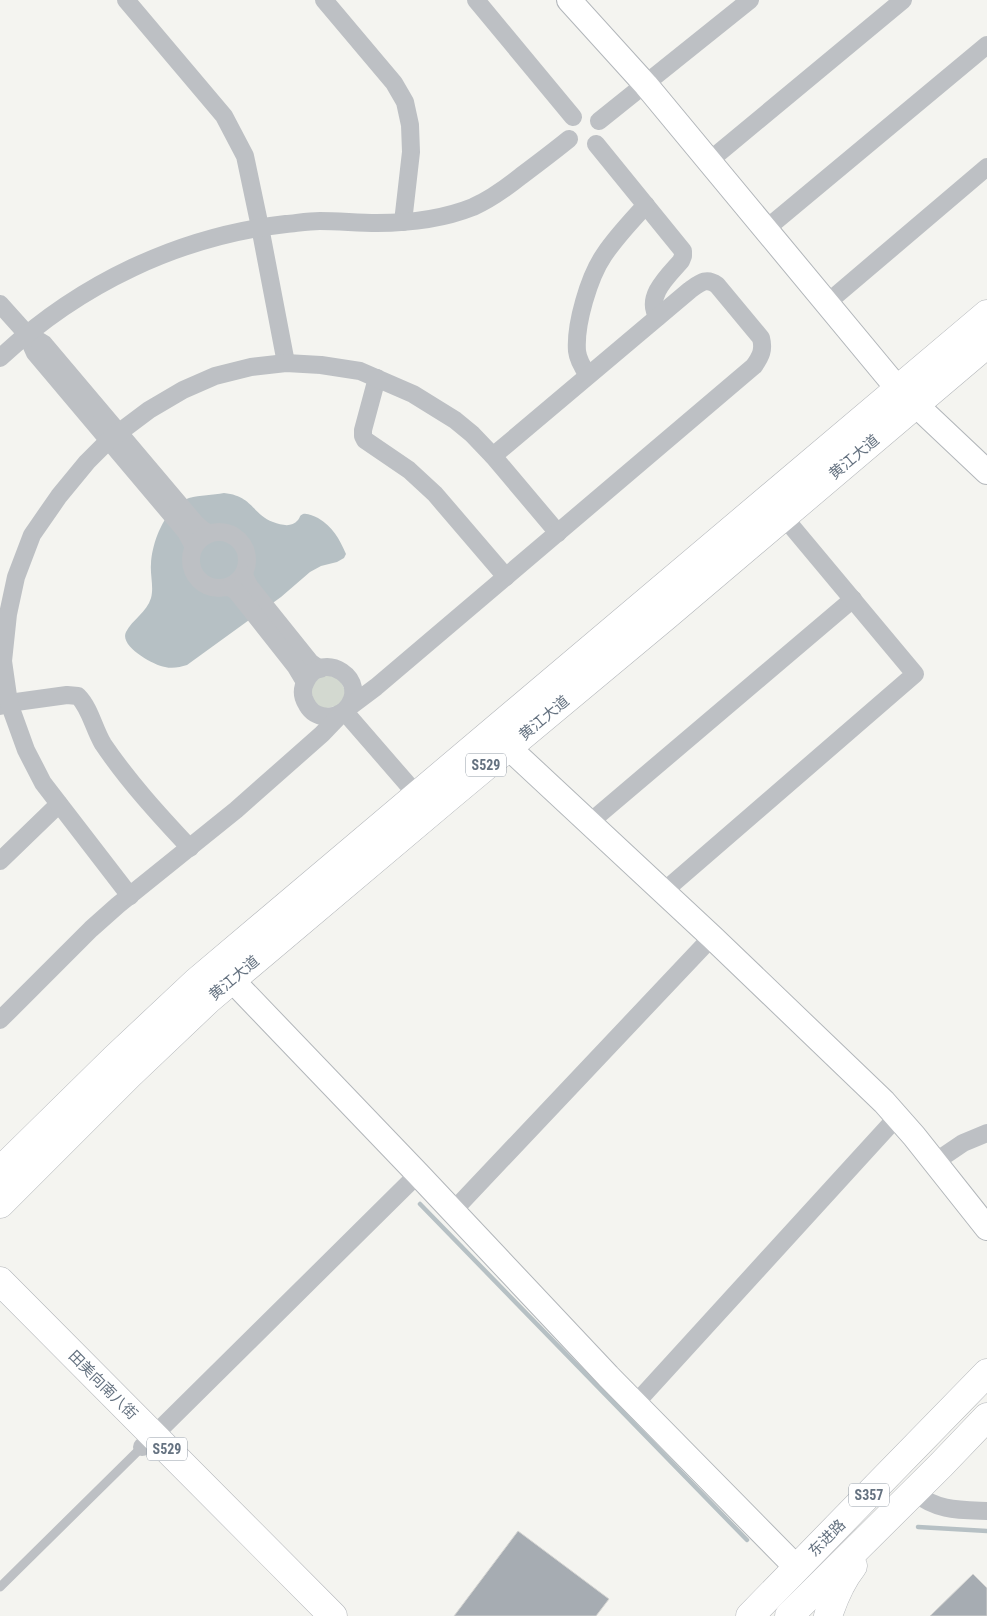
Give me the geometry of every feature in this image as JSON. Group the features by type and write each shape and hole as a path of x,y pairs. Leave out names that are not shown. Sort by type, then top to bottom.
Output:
{"main road":[{"name":"黄江大道","path":"0,1171 196,982 424,803 508,747 783,516 907,397 987,314"},
{"name":"黄江大道","path":"0,1204 129,1075 208,1000 659,592 907,397 987,344"},
{"name":"田美向南八街","path":"0,1281 310,1616"},
{"name":"田美向南八街","path":"0,1302 333,1616"},
{"name":"东进路","path":"750,1616 987,1373"},
{"name":"东进路","path":"789,1616 987,1417"},
{"path":"828,1616 834,1597 847,1574 905,1501"}],"street":[{"path":"126,0 224,116 245,156 286,362"},
{"path":"324,0 394,83 405,102 410,125 411,152 404,222"},
{"path":"476,0 573,117"},
{"path":"569,0 646,85 907,397 987,472"},
{"path":"599,121 750,0"},
{"path":"709,161 903,0"},
{"path":"766,229 987,45"},
{"path":"587,113 599,121 601,133 596,144 588,148 581,148 573,144 569,139 567,128 573,117 578,114 587,113"},
{"path":"0,358 26,334 92,288 135,266 186,246 222,235 260,227 320,221 379,223 434,219 473,207 493,197 569,139"},
{"path":"596,144 683,251 681,261 659,287 654,299 654,309 658,317"},
{"path":"827,303 987,167"},
{"path":"588,375 582,366 577,352 580,322 588,289 603,256 625,227 646,205"},
{"path":"0,1020 91,929 275,776 322,734 344,711 351,702 353,693 350,680 343,672 336,668 327,667 320,668 310,675 305,682 304,696 312,712 330,717 344,711 376,687 754,366 761,356 763,346 761,338 717,285 705,280 588,375 493,456"},
{"path":"0,304 26,334 35,353 114,436 174,507 210,534"},
{"path":"130,896 43,783 4,705 3,661 8,614 16,577 32,535 87,462 114,436 149,410 183,390 215,376 251,367 286,362 360,371 413,394 455,420 472,434 493,456 558,532"},
{"path":"377,378 363,430 365,440 401,464 422,481 506,577"},
{"path":"174,507 194,547"},
{"path":"663,892 915,674 783,516"},
{"path":"225,532 234,535 246,549 248,558 244,575 230,586 216,588 207,586 199,580 191,565 194,547 200,539 210,534 225,532"},
{"path":"244,575 305,682"},
{"path":"230,586 310,662 320,668"},
{"path":"589,823 853,599"},
{"path":"4,705 67,695 78,696 85,705 103,743 139,791 190,848"},
{"path":"344,711 424,803"},
{"path":"508,747 712,937 884,1102 935,1162 987,1228"},
{"path":"0,861 58,804"},
{"path":"453,1211 712,937"},
{"path":"232,980 635,1404 797,1568"},
{"path":"635,1404 897,1117"},
{"path":"935,1162 963,1144 987,1133"},
{"path":"148,1441 418,1174"},
{"path":"905,1501 922,1499 938,1506 952,1509 987,1510"}],"lane":[{"path":"0,1587 148,1441"}],"shaded area":[{"path":"224,493 247,501 266,519 280,524 295,523 303,514 309,514 318,518 335,533 346,554 344,558 337,562 321,566 310,572 281,597 187,665 168,668 138,654 127,643 125,637 126,632 146,608 151,598 151,564 157,535 167,516 181,502 193,497"},
{"path":"321,675 339,677 346,693 340,705 323,709 315,705 310,688"}],"building":[{"path":"518,1531 609,1599 596,1616 454,1616"},
{"path":"973,1574 987,1588 987,1616 930,1616"}],"waterway":[{"path":"420,1204 747,1540"},
{"path":"918,1527 987,1531"}]}
